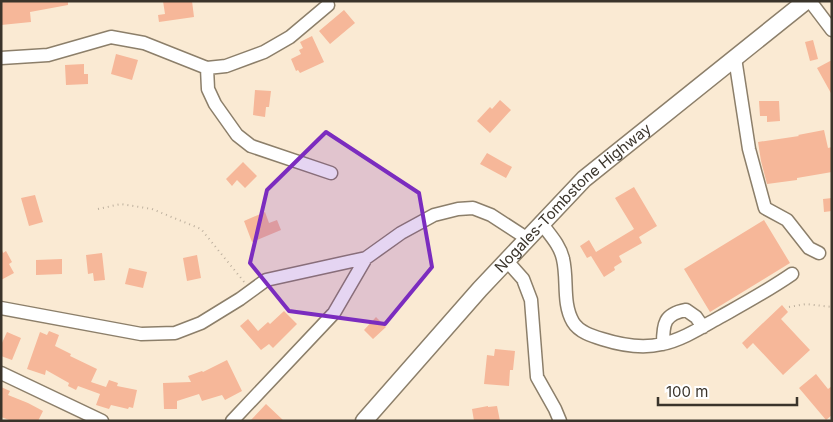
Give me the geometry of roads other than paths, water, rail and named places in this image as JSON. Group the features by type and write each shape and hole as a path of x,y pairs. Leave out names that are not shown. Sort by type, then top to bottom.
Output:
{"main road":[{"name":"Nogales-Tombstone Highway","path":"364,421 507,261 584,179 806,1"}],"street":[{"path":"810,1 832,30"},
{"path":"1,58 48,55 111,37 144,43 207,68 226,66 264,52 290,37 328,5"},
{"path":"736,58 749,150 765,208 787,220 809,248 819,252"},
{"path":"207,68 208,89 237,135 251,146 331,173"},
{"path":"2,311 141,334 175,332 201,323 266,280 366,258 401,233 434,215 458,209 473,208 491,215 528,239"},
{"path":"542,224 558,246 563,258 568,309 574,324 589,336 615,343 641,347 663,344 703,327 772,288 792,274"},
{"path":"232,421 334,313 366,258"},
{"path":"507,261 523,278 531,300 537,377 560,421"},
{"path":"663,344 663,330 667,318 676,312 686,310 696,317 703,327"},
{"path":"1,373 102,421"}]}
